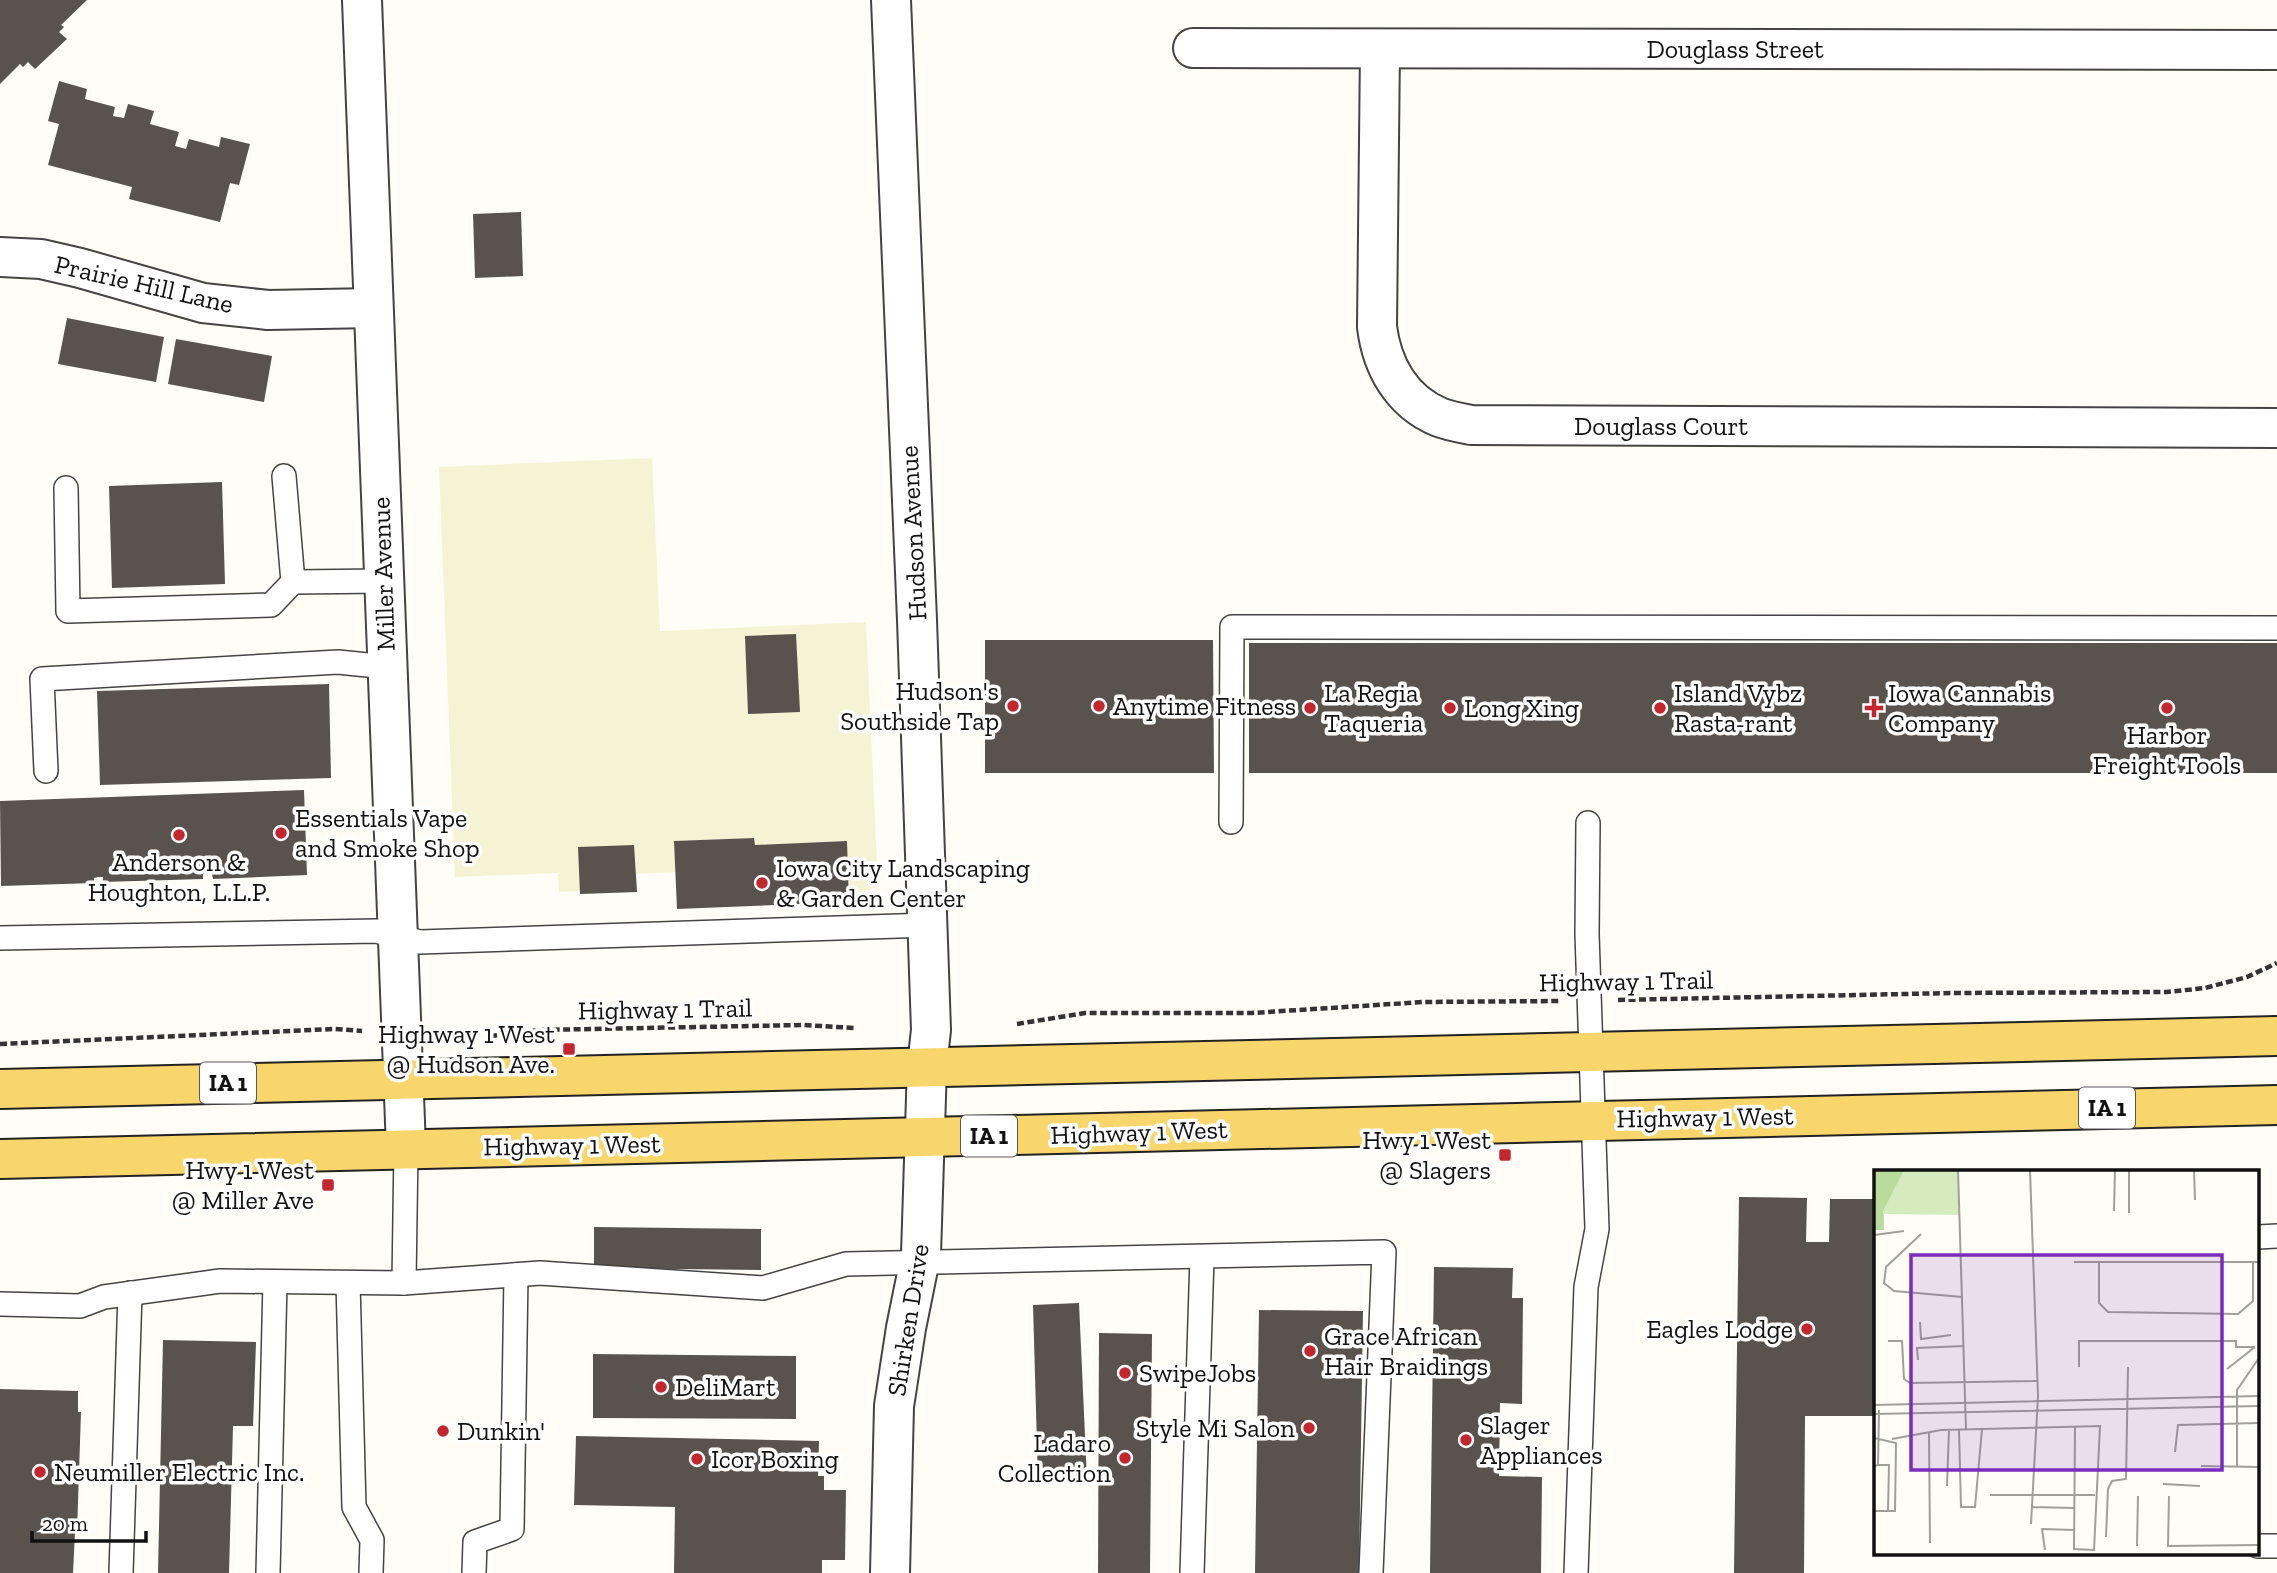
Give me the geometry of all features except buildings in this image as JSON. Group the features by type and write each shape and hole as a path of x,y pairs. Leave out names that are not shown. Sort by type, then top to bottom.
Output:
{"main road":[{"name":"IA 1","path":"0,1089 2277,1036"},
{"name":"Highway 1 West","path":"0,1159 926,1138 1592,1119 2277,1105"}],"street":[{"name":"Miller Avenue","path":"362,0 406,1148"},
{"name":"Hudson Avenue","path":"891,0 929,925 931,1030 927,1066"},
{"name":"Douglass Street","path":"1193,48 2277,50"},
{"name":"Douglass Court","path":"1380,49 1377,327 1380,350 1391,376 1412,401 1440,418 1472,425 2277,428"},
{"name":"Prairie Hill Lane","path":"0,257 41,260 80,268 202,303 268,310 373,308"},
{"name":"Shirken Drive","path":"890,1573 894,1406 920,1261 927,1066"}],"lane":[{"path":"284,476 293,582"},
{"path":"66,488 68,611 271,605 293,582 384,581"},
{"path":"1231,821 1233,627 2277,628"},
{"path":"46,771 42,679 338,662 387,667"},
{"path":"1576,1573 1586,1287 1597,1229 1587,934 1588,823"},
{"path":"0,938 376,931 420,942 929,925"},
{"path":"404,1283 406,1148"},
{"path":"0,1304 80,1306 104,1297 220,1281 404,1283 540,1273 763,1288 846,1264 1384,1252 1371,1573"},
{"path":"1192,1573 1202,1257"},
{"path":"474,1573 475,1542 512,1528 516,1275"},
{"path":"268,1573 275,1282"},
{"path":"348,1283 354,1507 372,1540 371,1573"},
{"path":"121,1573 130,1293"}],"path":[{"name":"Highway 1 Trail","path":"1007,1026 1085,1013 1252,1013 1423,1002 2167,992 2204,988 2237,980 2277,963"},
{"name":"Highway 1 Trail","path":"483,1037 539,1030 803,1025 864,1029"},
{"path":"0,1044 334,1029 362,1031"}],"shaded area":[{"path":"652,458 660,631 866,622 878,886 858,894 849,894 846,841 755,845 754,838 675,841 676,872 636,874 637,892 559,892 558,873 455,877 439,467"}],"place":[{"name":"Hudson's Southside Tap","path":"1013,706"},
{"name":"Anytime Fitness","path":"1099,706"},
{"name":"La Regia Taqueria","path":"1310,708"},
{"name":"Long Xing","path":"1450,708"},
{"name":"Island Vybz Rasta-rant","path":"1660,708"},
{"name":"Iowa Cannabis Company","path":"1874,708"},
{"name":"Harbor Freight Tools","path":"2167,708"},
{"name":"Essentials Vape and Smoke Shop","path":"281,833"},
{"name":"Anderson & Houghton, L.L.P.","path":"179,835"},
{"name":"Iowa City Landscaping & Garden Center","path":"762,883"},
{"name":"Highway 1 West @ Hudson Ave.","path":"569,1049"},
{"name":"Hwy 1 West @ Slagers","path":"1505,1155"},
{"name":"Hwy 1 West @ Miller Ave","path":"328,1185"},
{"name":"Eagles Lodge","path":"1807,1329"},
{"name":"Grace African Hair Braidings","path":"1310,1351"},
{"name":"SwipeJobs","path":"1125,1373"},
{"name":"DeliMart","path":"661,1387"},
{"name":"Style Mi Salon","path":"1309,1428"},
{"name":"Dunkin'","path":"443,1431"},
{"name":"Slager Appliances","path":"1466,1440"},
{"name":"Ladaro Collection","path":"1125,1458"},
{"name":"Icor Boxing","path":"697,1459"},
{"name":"Neumiller Electric Inc.","path":"40,1472"}]}
